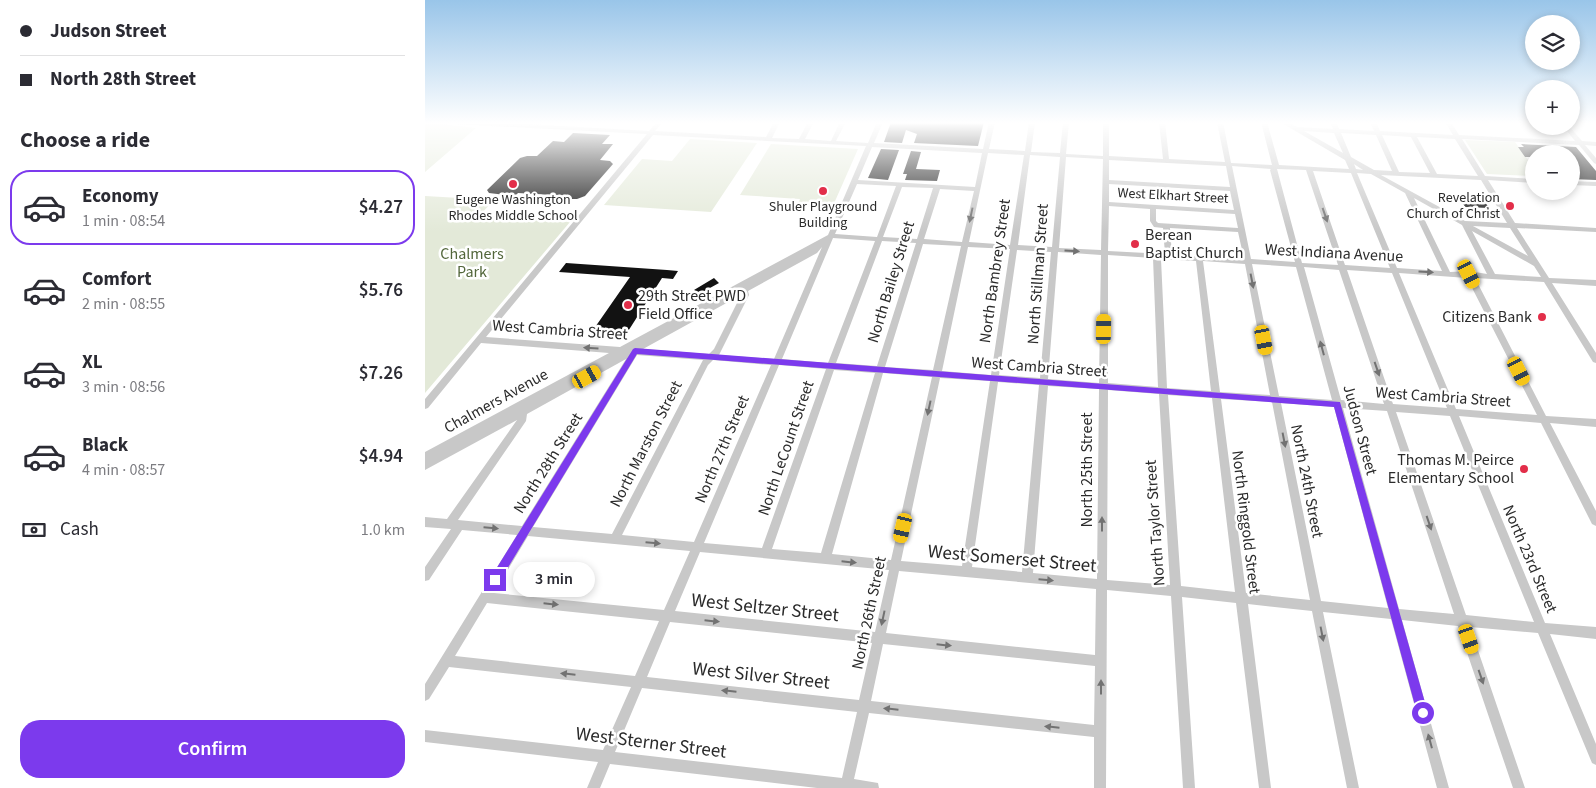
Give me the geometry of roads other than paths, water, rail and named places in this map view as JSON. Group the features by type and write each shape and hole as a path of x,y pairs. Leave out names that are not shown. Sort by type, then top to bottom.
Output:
{"street":[{"path":"425,405 630,159"},
{"name":"North 27th Street","path":"593,788 864,159"},
{"name":"North 26th Street","path":"846,786 984,159"},
{"name":"North Bambrey Street","path":"967,572 1026,159"},
{"name":"North Stillman Street","path":"1027,578 1063,159"},
{"name":"North 25th Street","path":"1100,788 1105,159"},
{"path":"1132,159 1525,180"},
{"name":"North 24th Street","path":"1227,159 1353,788"},
{"name":"Judson Street","path":"1276,159 1277,164 1273,170 1443,788"},
{"name":"North 23rd Street","path":"1347,159 1596,759"},
{"path":"1348,159 1536,264"},
{"path":"1390,159 1396,173"},
{"path":"1425,159 1434,175"},
{"path":"1471,159 1596,360"},
{"path":"1309,169 1519,788"},
{"path":"855,182 976,189"},
{"path":"1106,182 1232,189"},
{"path":"1580,183 1596,184"},
{"name":"North LeCount Street","path":"765,554 831,366 900,184"},
{"name":"North Bailey Street","path":"825,559 880,370 937,187"},
{"path":"1408,193 1447,273"},
{"name":"West Elkhart Street","path":"1106,204 1237,212"},
{"path":"1153,208 1153,221 1156,225 1241,230"},
{"path":"1175,209 1177,226"},
{"path":"1464,223 1596,230"},
{"path":"1464,223 1492,276"},
{"path":"1166,227 1169,257"},
{"name":"West Indiana Avenue","path":"831,236 1596,283"},
{"name":"Chalmers Avenue","path":"425,466 621,350 814,251 831,236"},
{"name":"North Taylor Street","path":"1157,256 1163,391 1189,788"},
{"name":"North Ringgold Street","path":"1199,259 1265,788"},
{"path":"1469,274 1596,521"},
{"name":"Chalmers Avenue","path":"425,457 635,351 741,288"},
{"name":"North Marston Street","path":"614,540 705,363 717,350 745,295 741,288"},
{"name":"West Cambria Street","path":"480,340 1596,423"},
{"name":"North 28th Street","path":"425,694 635,351"},
{"path":"425,576 523,418 521,409"},
{"name":"West Somerset Street","path":"425,522 1102,585 1175,590 1317,607 1596,633"},
{"name":"West Seltzer Street","path":"485,597 1101,661"},
{"name":"West Silver Street","path":"446,660 1101,732"},
{"name":"West Sterner Street","path":"425,736 873,788"}],"place":[{"name":"Eugene Washington Rhodes Middle School","path":"513,184"},
{"name":"Shuler Playground Building","path":"823,191"},
{"name":"Revelation Church of Christ","path":"1510,206"},
{"name":"Berean Baptist Church","path":"1135,244"},
{"name":"29th Street PWD Field Office","path":"628,305"},
{"name":"Citizens Bank","path":"1542,317"},
{"name":"Thomas M. Peirce Elementary School","path":"1524,469"}],"park label":[{"name":"Chalmers Park","path":"472,263"}]}
